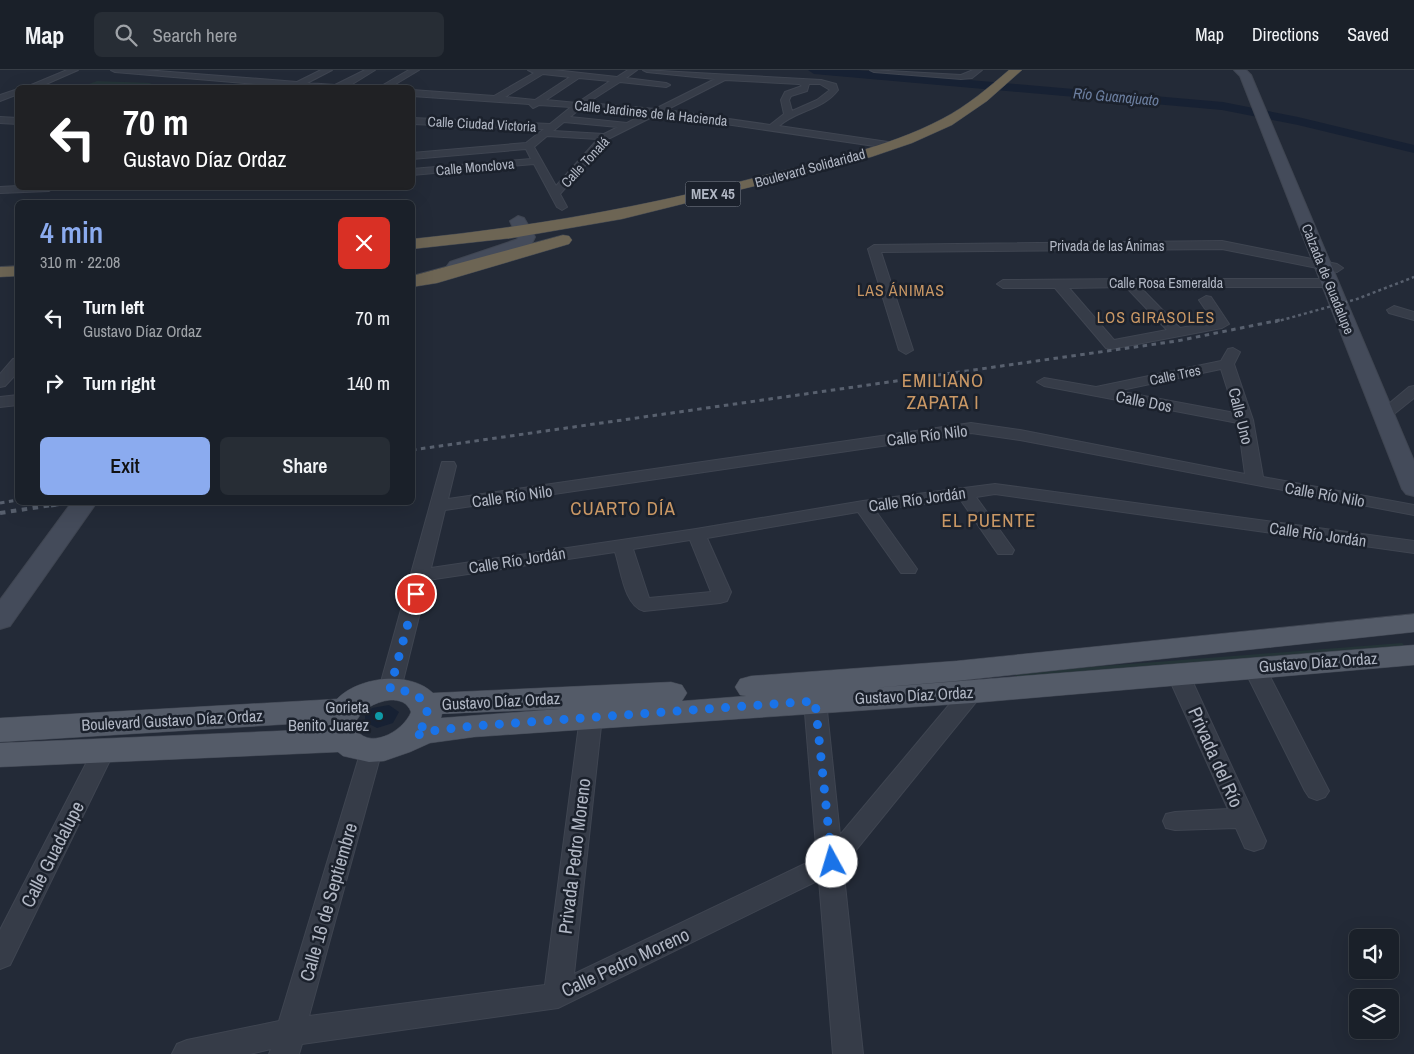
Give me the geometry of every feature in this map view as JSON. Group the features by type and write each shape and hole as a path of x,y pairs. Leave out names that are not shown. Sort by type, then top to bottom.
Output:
{"highway":[{"name":"Boulevard Solidaridad","path":"415,232 521,226 644,204 882,144 926,132 947,122 969,109 988,80 1016,70"},
{"name":"Boulevard Solidaridad","path":"415,244 698,198 836,162 882,144"},
{"path":"415,280 468,268 698,198"},
{"path":"415,237 521,226"},
{"path":"0,272 15,270"},
{"path":"0,284 15,282"}],"main road":[{"name":"Calzada de Guadalupe","path":"1240,70 1245,75 1266,114"},
{"name":"Calzada de Guadalupe","path":"1247,70 1252,75 1329,272 1391,410 1414,448"},
{"path":"415,280 520,245 527,240 521,226"},
{"name":"Calzada de Guadalupe","path":"1391,410 1414,489"},
{"path":"0,591 62,505"},
{"path":"0,620 83,505"},
{"name":"Gustavo Díaz Ordaz","path":"425,704 672,693 956,671 1414,623"},
{"name":"Gustavo Díaz Ordaz","path":"415,736 454,728 815,701 972,692 1414,655"},
{"path":"390,689 412,693 425,704 426,720 415,736 402,743 387,748 353,733 364,695 390,689"},
{"name":"Boulevard Gustavo Díaz Ordaz","path":"0,730 353,733"},
{"name":"Boulevard Gustavo Díaz Ordaz","path":"0,755 103,752 353,733"}],"street":[{"path":"36,85 74,70"},
{"path":"115,70 260,81 286,85"},
{"path":"209,85 243,70"},
{"path":"295,85 328,70"},
{"path":"340,85 371,70"},
{"path":"388,85 415,70"},
{"path":"532,70 700,89"},
{"path":"415,156 529,146 561,119 633,70"},
{"path":"647,70 724,78 825,83 833,86 834,90 829,97 820,103 788,114 773,127"},
{"path":"712,70 741,74 744,76 744,79"},
{"path":"874,70 961,77 969,76 988,80"},
{"path":"461,122 542,71"},
{"path":"252,85 277,74"},
{"path":"509,124 537,102 578,75"},
{"name":"Calle Tonalá","path":"555,194 605,137 654,111 724,78"},
{"path":"788,114 785,100 788,94 804,89 806,86 799,81"},
{"path":"623,109 657,84"},
{"path":"0,98 15,93"},
{"name":"Calle Jardines de la Hacienda","path":"415,94 654,111 882,144"},
{"path":"415,121 453,96"},
{"path":"561,119 626,125"},
{"path":"2,122 15,121"},
{"name":"Calle Ciudad Victoria","path":"415,122 509,124 605,137"},
{"path":"529,146 562,207"},
{"name":"Calle Monclova","path":"415,172 538,161"},
{"path":"0,190 15,188"},
{"name":"Privada de las Ánimas","path":"906,350 874,249 1222,245 1329,272"},
{"name":"Calle Rosa Esmeralda","path":"1003,284 1129,283 1329,272"},
{"path":"1129,283 1177,333"},
{"path":"1059,284 1111,346 1222,324 1206,300"},
{"path":"1394,310 1414,316"},
{"name":"Calle Tres","path":"1093,392 1230,358"},
{"name":"Calle Uno","path":"1230,358 1255,481"},
{"path":"0,383 15,366"},
{"name":"Calle Dos","path":"1044,382 1244,420"},
{"path":"1391,410 1414,390"},
{"path":"0,402 15,400"},
{"name":"Calle Río Nilo","path":"437,506 594,485 960,428 1020,435 1414,510"},
{"path":"390,689 448,466"},
{"name":"Calle Río Jordán","path":"421,575 696,534 863,506 995,489 1414,547"},
{"path":"964,492 1005,550"},
{"path":"863,506 908,570"},
{"path":"622,544 640,601 644,605 720,597 721,592 696,534"},
{"path":"1254,667 1317,791"},
{"name":"Privada del Río","path":"1178,674 1254,841"},
{"name":"Calle Pedro Moreno","path":"187,1054 287,1043 558,996 832,862 972,692"},
{"path":"815,701 832,862 848,1054"},
{"name":"Privada Pedro Moreno","path":"558,996 591,717"},
{"name":"Calle 16 de Septiembre","path":"287,1043 353,733"},
{"name":"Calle Guadalupe","path":"0,957 103,752"},
{"path":"1176,821 1243,818"}],"shaded area":[{"path":"97,81 152,83 148,85 86,85"},
{"path":"1402,643 1407,648 1016,677 1013,673"}],"water":[{"path":"389,705 399,712 393,723 377,728 365,722 365,715 372,708"}],"waterway":[{"name":"Río Guanajuato","path":"814,70 1223,106 1244,112 1298,121 1414,149"}],"railway":[{"path":"1275,322 1357,299 1414,277"},
{"path":"415,450 1177,341 1280,320"},
{"path":"0,503 15,500"},
{"path":"0,513 52,505"},
{"path":"51,506 57,505"}],"place":[{"name":"Gorieta Benito Juarez","path":"379,716"}],"district":[{"name":"LAS ÁNIMAS","path":"901,290"},
{"name":"LOS GIRASOLES","path":"1156,317"},
{"name":"EMILIANO ZAPATA I","path":"943,391"},
{"name":"CUARTO DÍA","path":"623,508"},
{"name":"EL PUENTE","path":"989,520"}],"route":[{"path":"416,594 390,689 412,693 425,704 426,720 415,736 430,731 474,726 815,701 832,862"}]}
